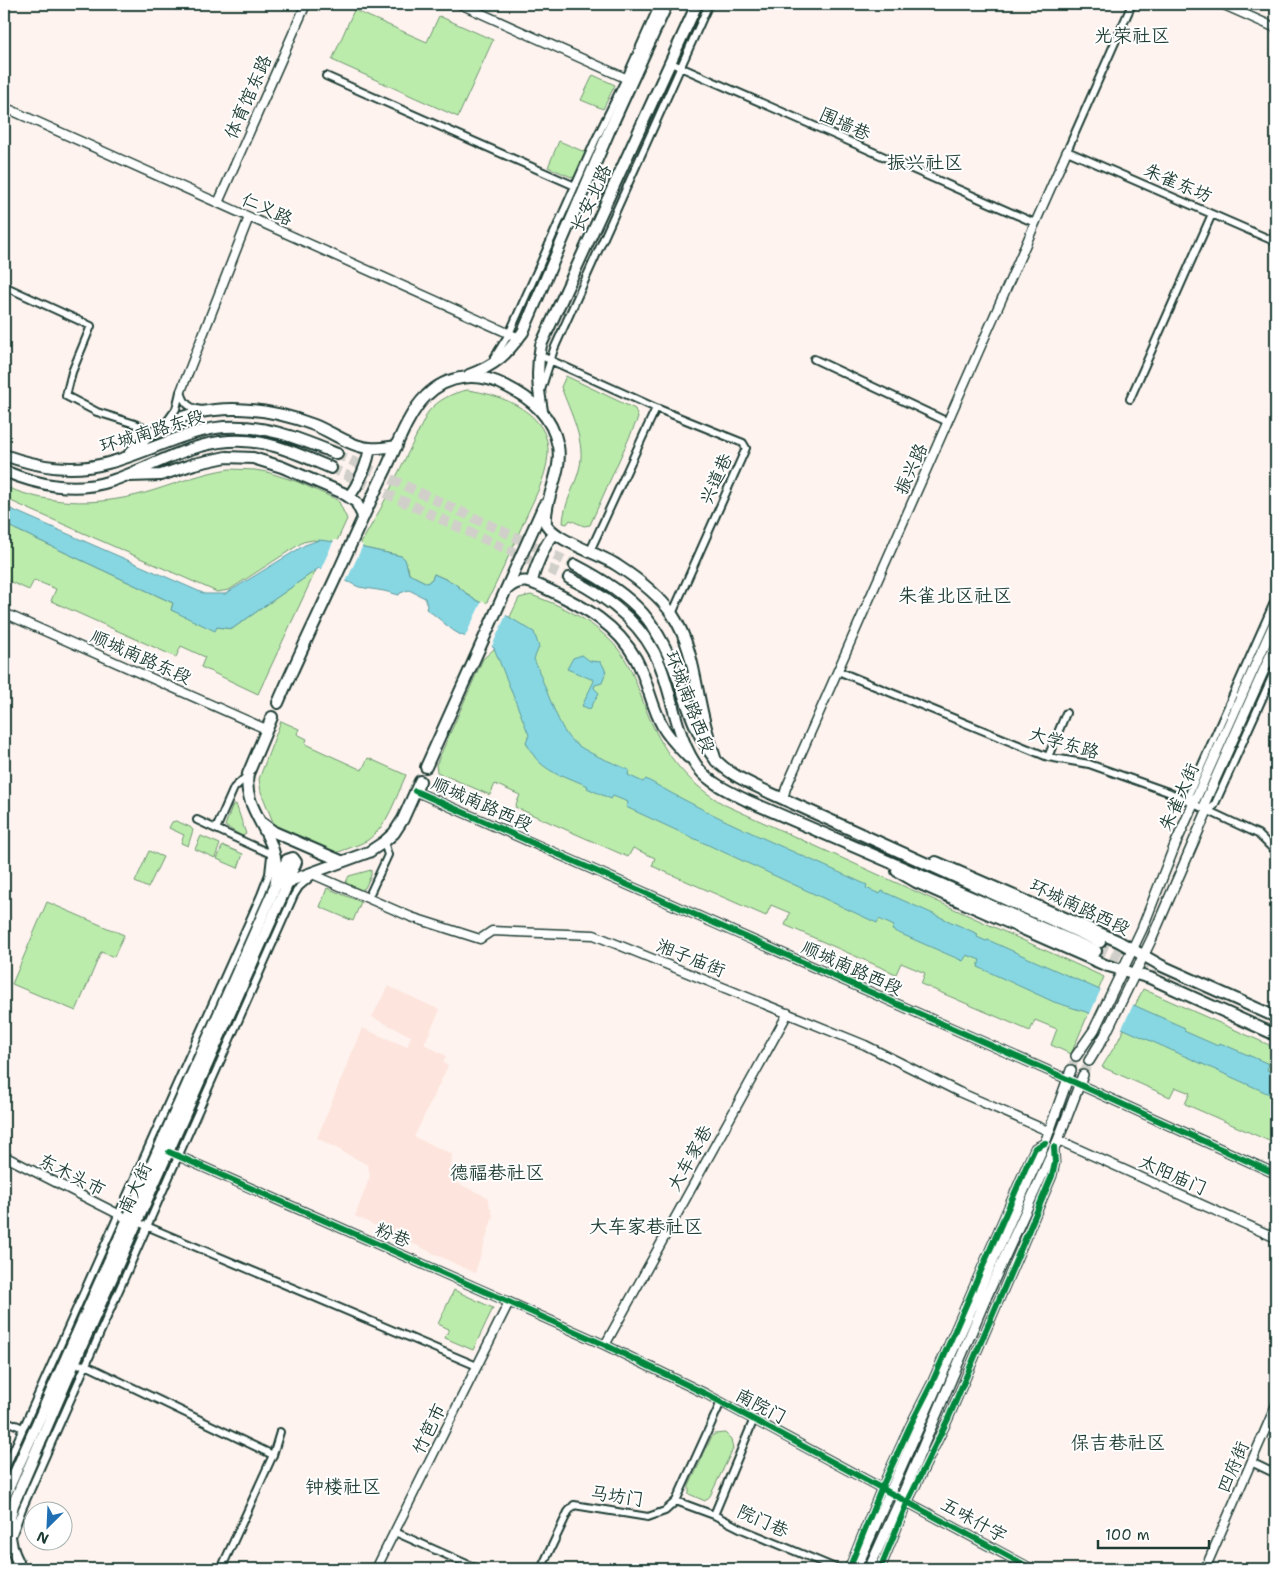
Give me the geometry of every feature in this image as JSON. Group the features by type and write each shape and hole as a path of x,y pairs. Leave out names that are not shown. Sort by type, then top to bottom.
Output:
{"main road":[{"name":"长安北路","path":"278,703 363,516 414,411 425,396 438,386 479,372 502,358 514,336 523,332 629,79 667,4"},
{"name":"长安北路","path":"542,411 537,372 541,345 676,65 697,4"},
{"path":"468,376 488,379 503,384 530,400 550,422 559,448 559,464 545,516 546,524 555,534 616,564 632,575 648,588 672,614 680,628 692,663 705,724 716,760"},
{"path":"124,458 154,432 182,417 209,411 238,408 276,413 314,425 354,444 369,448 397,446"},
{"name":"环城南路东段","path":"4,455 32,464 55,468 83,467 106,464 193,433 234,427 261,428 279,432 298,437 337,454"},
{"name":"环城南路东段","path":"4,471 37,483 70,487 88,486 123,477 173,454 194,447 229,441 266,444 288,450 331,468"},
{"path":"349,496 355,488 370,454 369,448"},
{"path":"123,477 160,475 214,458 240,457 266,461 282,466 349,496 356,502 363,516"},
{"path":"426,767 553,484"},
{"path":"532,583 543,554 551,537 555,534"},
{"name":"环城南路西段","path":"569,578 607,599 626,614 651,647 660,665 686,745 699,769 720,786 746,800 876,856 1098,946 742,779 716,760 697,732 672,661 656,628 628,598 608,583 575,565"},
{"path":"505,590 520,581 532,583 586,609 615,631 636,660 663,727 699,769"},
{"name":"朱雀大街","path":"1076,1056 1094,1030 1132,949 1276,619"},
{"name":"朱雀大街","path":"1089,1061 1105,1035 1143,955 1207,811 1205,802 1276,643"},
{"path":"248,774 272,717"},
{"name":"南大街","path":"4,1498 276,887 277,874 273,853 247,791 248,774"},
{"name":"南大街","path":"19,1566 8,1547 13,1505 74,1364 128,1219 174,1154 287,886 292,880 369,852 384,842 394,833 403,819 420,781"},
{"path":"261,823 274,832 336,863"},
{"name":"环城南路西段","path":"865,836 961,872 1118,941 1162,966 1276,1017"},
{"name":"环城南路西段","path":"876,856 916,882 1105,965 1150,978 1276,1035"},
{"path":"276,887 287,860 293,858 296,864 285,881 282,896"},
{"path":"856,1569 886,1489 1045,1144 1071,1070"},
{"path":"869,1569 905,1499 986,1298 1056,1144 1083,1075"}],"street":[{"name":"体育馆东路","path":"218,203 306,4"},
{"path":"460,4 629,79"},
{"path":"514,336 575,186 595,141 629,79 660,4"},
{"path":"540,399 541,387 551,360 676,65 708,4"},
{"path":"1067,151 1132,4"},
{"path":"1223,4 1276,28"},
{"name":"围墙巷","path":"676,65 1035,223"},
{"path":"326,76 575,186"},
{"name":"仁义路","path":"4,107 514,336"},
{"name":"朱雀东坊","path":"1067,151 1276,242"},
{"name":"振兴路","path":"783,799 786,788 1067,151"},
{"path":"1130,399 1212,214"},
{"path":"164,425 176,409 181,391 249,217"},
{"path":"4,286 91,326 72,372 66,396 97,412 154,432"},
{"name":"兴道巷","path":"539,354 656,408 743,443 746,448 672,614"},
{"path":"814,359 948,422"},
{"path":"181,391 183,401 187,405 199,410 209,411"},
{"path":"590,551 656,408"},
{"path":"1194,804 1189,794 1276,598"},
{"name":"顺城南路东段","path":"4,613 266,729"},
{"path":"1207,811 1214,806 1276,668"},
{"name":"大学东路","path":"838,671 1048,757 1089,764 1168,792 1258,834 1276,852"},
{"path":"1048,757 1066,713"},
{"path":"216,829 234,788 248,774"},
{"name":"顺城南路西段","path":"415,791 1067,1079 1276,1174"},
{"path":"4,1471 23,1428 128,1219 269,874 273,853 197,820"},
{"path":"368,898 388,855 384,842"},
{"path":"8,1547 15,1525 147,1226 174,1154 294,895 304,881 312,874"},
{"name":"湘子庙街","path":"312,874 411,917 480,938 492,931 594,935 866,1045 959,1092 1048,1132"},
{"name":"大车家巷","path":"605,1345 788,1013"},
{"path":"880,1569 905,1499 942,1431 1052,1176 1056,1144"},
{"name":"太阳庙门","path":"1056,1144 1276,1238"},
{"name":"粉巷","path":"174,1154 605,1345"},
{"name":"东木头市","path":"4,1156 128,1219"},
{"path":"128,1219 477,1366"},
{"name":"竹笆市","path":"376,1569 509,1302"},
{"name":"南院门","path":"605,1345 721,1402 905,1499"},
{"path":"74,1364 86,1365 272,1455"},
{"path":"676,1501 721,1402"},
{"name":"四府街","path":"1205,1569 1276,1405"},
{"name":"南院门","path":"714,1515 754,1419"},
{"path":"4,1420 23,1428"},
{"path":"221,1569 272,1455 280,1432"},
{"path":"1252,1462 1276,1474"},
{"path":"849,1569 886,1489"},
{"name":"五味什字","path":"905,1499 1032,1569"},
{"name":"院门巷","path":"676,1501 714,1515 744,1530 838,1569"},
{"name":"马坊门","path":"541,1569 568,1512 574,1505 648,1517 665,1511 676,1501"},
{"path":"396,1532 478,1569"}],"shaded area":[{"path":"388,986 440,1010 424,1044 446,1056 443,1063 448,1066 414,1137 452,1154 450,1180 487,1197 493,1216 475,1273 355,1216 370,1176 368,1165 317,1138 362,1028 407,1047 411,1036 372,1017"}],"green space":[{"path":"354,10 427,42 439,16 493,40 458,117 332,60"},
{"path":"593,75 615,85 603,109 581,100"},
{"path":"559,141 587,153 576,179 548,167"},
{"path":"566,376 635,409 638,418 590,525 584,526 570,520 567,524 563,523 567,502 577,477 581,460 579,438 561,387"},
{"path":"467,390 494,396 521,408 533,417 547,440 548,455 545,472 485,606 454,583 434,574 427,583 409,574 408,567 401,556 364,548 360,545 381,508 428,412 446,398"},
{"path":"229,469 267,472 298,482 338,500 347,519 337,541 333,543 313,540 303,542 229,590 217,592 4,498 4,486 22,493 60,501 79,502 117,499"},
{"path":"4,524 173,603 171,610 216,627 232,629 316,570 258,694 201,667 205,657 181,646 176,657 51,601 56,589 34,580 29,590 4,579"},
{"path":"531,595 555,604 578,616 600,631 618,649 631,670 651,723 667,751 686,775 711,796 725,805 1104,977 1071,1054 1051,1045 1057,1029 1035,1020 1030,1031 921,984 925,973 901,963 896,974 785,925 790,913 771,905 766,916 652,866 655,858 633,848 628,857 515,807 520,795 495,784 490,795 437,772 436,765 483,659 495,648 519,598"},
{"path":"281,721 299,729 297,734 307,739 305,744 362,770 368,758 406,775 386,819 368,840 334,854 275,827 261,792 259,779"},
{"path":"236,804 246,834 242,836 225,826 232,806"},
{"path":"176,821 193,830 188,846 181,843 184,835 169,828 172,822"},
{"path":"201,836 220,844 215,858 195,849"},
{"path":"224,846 243,854 238,868 217,859"},
{"path":"149,851 163,857 148,888 135,882"},
{"path":"371,870 371,875 365,888 361,890 345,884 349,876"},
{"path":"327,888 361,902 353,921 320,907"},
{"path":"47,902 124,935 114,957 101,952 76,1011 12,984"},
{"path":"1143,989 1276,1048 1276,1144 1185,1104 1190,1093 1175,1087 1170,1097 1102,1067 1118,1041"},
{"path":"454,1290 493,1308 473,1350 445,1338 449,1329 438,1324"},
{"path":"725,1433 731,1439 733,1449 710,1496 705,1501 689,1494 689,1486 711,1438 714,1434"}],"water":[{"path":"4,506 205,594 225,594 305,545 319,540 360,545 364,548 401,556 405,559 409,574 427,583 434,574 454,583 472,598 534,632 539,647 534,659 556,715 567,735 577,745 629,770 628,775 643,782 646,779 728,822 867,885 866,888 880,894 882,891 978,934 977,937 988,940 1185,1028 1184,1031 1218,1046 1220,1043 1269,1064 1267,1070 1276,1073 1276,1097 1086,1012 1054,1002 978,967 980,960 967,955 963,961 892,930 894,926 879,919 877,923 626,807 628,802 613,796 611,799 587,788 588,786 562,775 560,776 544,766 536,758 526,742 529,735 494,648 454,631 426,609 425,598 409,590 399,595 359,587 319,568 232,629 217,627 215,631 171,610 173,603 4,524"},
{"path":"582,655 590,661 601,662 606,671 602,683 595,685 594,688 599,693 590,709 582,706 594,681 593,679 567,669 573,658"}],"pier":[{"path":"334,540 357,542 363,545 345,584 320,571"},
{"path":"482,601 507,613 491,648 464,639"},
{"path":"1101,989 1134,1003 1121,1030 1089,1016"}],"tunnel":[{"path":"337,454 575,565"},
{"path":"331,468 569,578"},
{"path":"1100,942 1150,963"},
{"path":"1096,951 1155,976"},
{"path":"1071,1070 1076,1056"},
{"path":"1083,1075 1089,1061"}],"cycle path":[{"path":"415,791 1067,1079 1276,1174"},
{"path":"849,1569 882,1487 932,1383 1027,1165 1035,1148 1045,1143"},
{"path":"880,1569 908,1501 948,1419 1052,1176 1055,1163 1054,1147"},
{"path":"169,1152 605,1345 706,1394 1032,1569"}],"district":[{"name":"光荣社区","path":"1132,35"},
{"name":"振兴社区","path":"925,162"},
{"name":"朱雀北区社区","path":"955,595"},
{"name":"德福巷社区","path":"497,1172"},
{"name":"大车家巷社区","path":"646,1226"},
{"name":"保吉巷社区","path":"1118,1442"},
{"name":"钟楼社区","path":"343,1486"}]}
